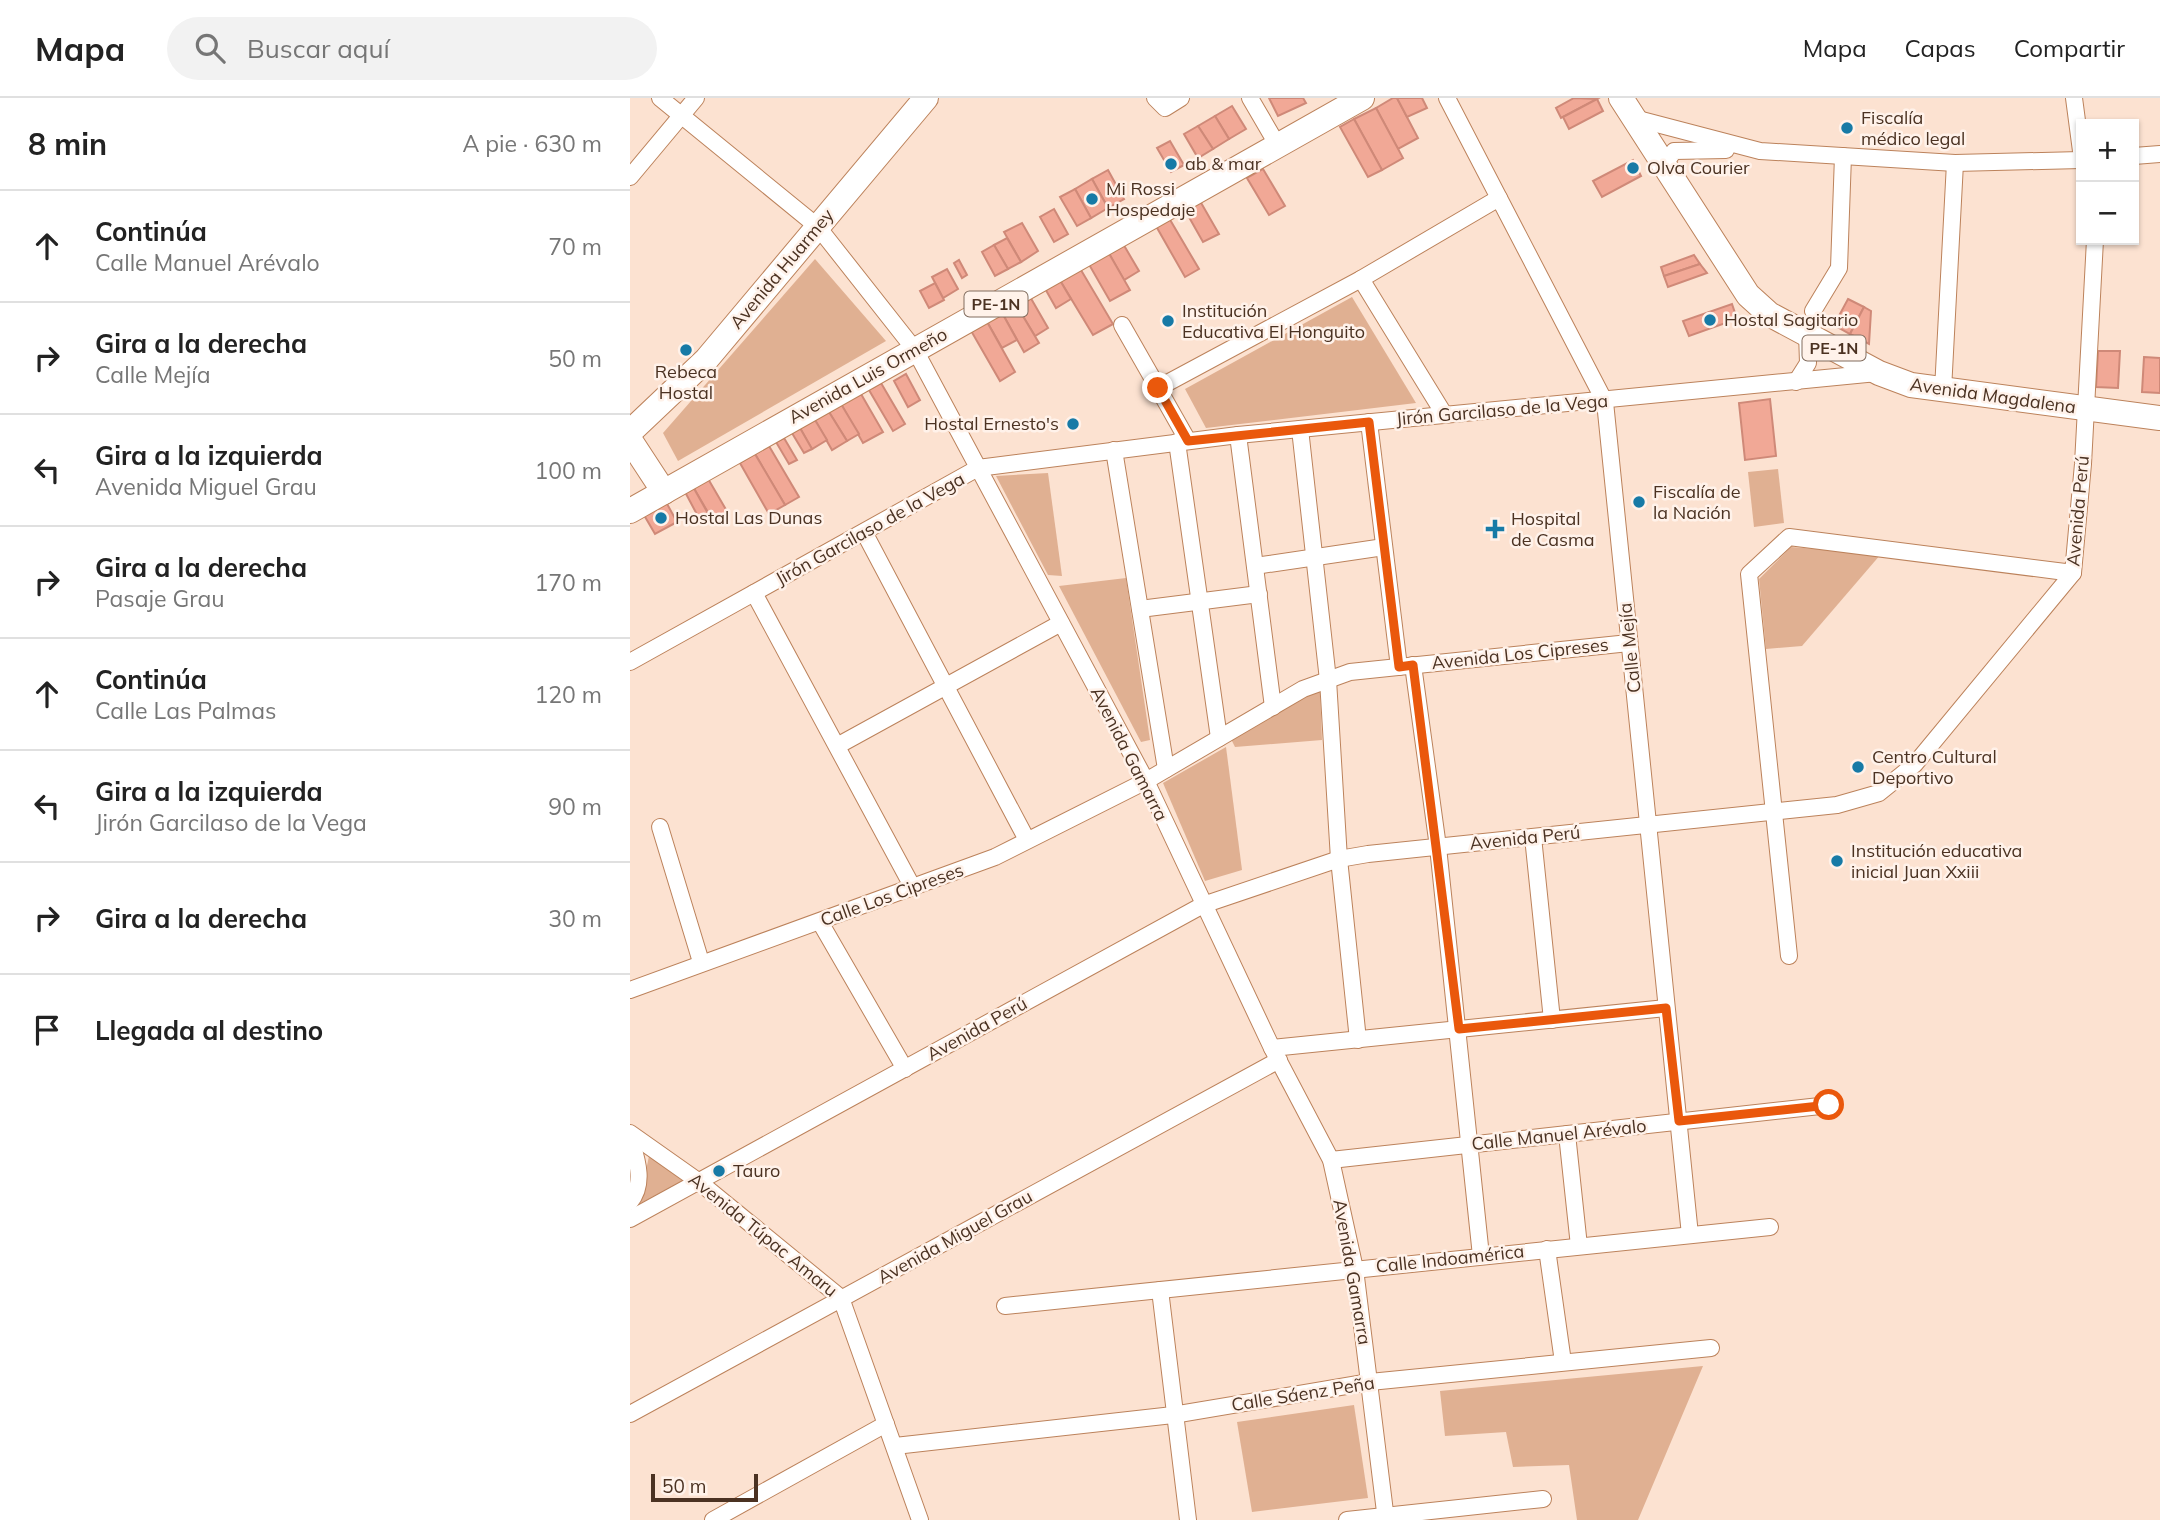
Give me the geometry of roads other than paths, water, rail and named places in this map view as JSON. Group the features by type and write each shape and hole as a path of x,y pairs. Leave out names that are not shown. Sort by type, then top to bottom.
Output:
{"highway":[{"name":"Avenida Huarmey","path":"630,432 706,360 926,98"},
{"name":"Avenida Luis Ormeño","path":"630,511 1362,98"},
{"name":"Avenida Magdalena","path":"1628,108 1748,295 1763,311 1810,322 1879,373 1911,385 2160,418"},
{"path":"630,440 664,492"}],"street":[{"name":"Avenida Gamarra","path":"660,98 818,228 915,350 1146,781 1203,905 1331,1160 1355,1269 1386,1517"},
{"path":"630,177 696,98"},
{"path":"1160,103 1181,98"},
{"path":"1250,98 1278,146"},
{"name":"Calle Mejía","path":"1447,98 1605,402 1690,1235"},
{"path":"2074,98 2077,119"},
{"path":"1628,108 1760,151"},
{"path":"1665,164 1674,151 1684,148 1955,163 2076,160"},
{"path":"2139,156 2160,154"},
{"path":"1796,382 1808,363 1810,322 1839,268 1843,156"},
{"path":"1943,390 1955,163"},
{"path":"1158,388 1361,279 1499,198"},
{"name":"Avenida Perú","path":"630,1219 1203,905 1339,859 1837,805 1879,793 1915,764 2073,573 2095,245"},
{"path":"1361,279 1444,414"},
{"path":"1122,325 1158,388 1182,442 1219,738"},
{"name":"Jirón Garcilaso de la Vega","path":"630,662 978,468 1238,435 1444,414 1605,402 1879,373"},
{"path":"1369,422 1384,547 1438,847 1481,1256"},
{"path":"1300,429 1328,680 1339,859 1357,1040"},
{"path":"1238,435 1273,707"},
{"path":"1114,450 1166,769"},
{"path":"864,532 1027,841"},
{"path":"1789,956 1749,574 1788,537 2073,573"},
{"path":"1255,566 1384,547"},
{"path":"754,593 912,886"},
{"path":"1140,609 1259,594"},
{"path":"837,746 1061,623"},
{"name":"Avenida Los Cipreses","path":"1146,781 1303,689 1350,672 1629,643"},
{"name":"Calle Los Cipreses","path":"630,990 995,857 1146,781"},
{"path":"660,827 701,962"},
{"path":"1533,837 1552,1020"},
{"path":"820,922 905,1069"},
{"name":"Avenida Miguel Grau","path":"630,1414 1276,1054 1357,1040 1666,1008"},
{"name":"Calle Manuel Arévalo","path":"1331,1160 1829,1105"},
{"path":"1567,1134 1579,1246"},
{"path":"630,1135 640,1170 634,1197 630,1202"},
{"name":"Avenida Túpac Amaru","path":"630,1135 698,1181 841,1298 920,1520"},
{"name":"Calle Indoamérica","path":"1006,1306 1770,1227"},
{"path":"1547,1249 1563,1362"},
{"path":"1160,1290 1173,1415 1188,1520"},
{"name":"Calle Sáenz Peña","path":"895,1446 1173,1415 1370,1382 1711,1348"},
{"path":"713,1520 886,1424"},
{"path":"1347,1520 1543,1499"}],"place":[{"name":"Fiscalía médico legal","path":"1847,128"},
{"name":"ab & mar","path":"1171,164"},
{"name":"Olva Courier","path":"1633,168"},
{"name":"Mi Rossi Hospedaje","path":"1092,199"},
{"name":"Hostal Sagitario","path":"1710,320"},
{"name":"Institución Educativa El Honguito","path":"1168,321"},
{"name":"Rebeca Hostal","path":"686,350"},
{"name":"Hostal Ernesto's","path":"1073,424"},
{"name":"Fiscalía de la Nación","path":"1639,502"},
{"name":"Hostal Las Dunas","path":"661,518"},
{"name":"Hospital de Casma","path":"1495,529"},
{"name":"Centro Cultural Deportivo","path":"1858,767"},
{"name":"Institución educativa inicial Juan Xxiii","path":"1837,861"},
{"name":"Tauro","path":"719,1171"}]}
